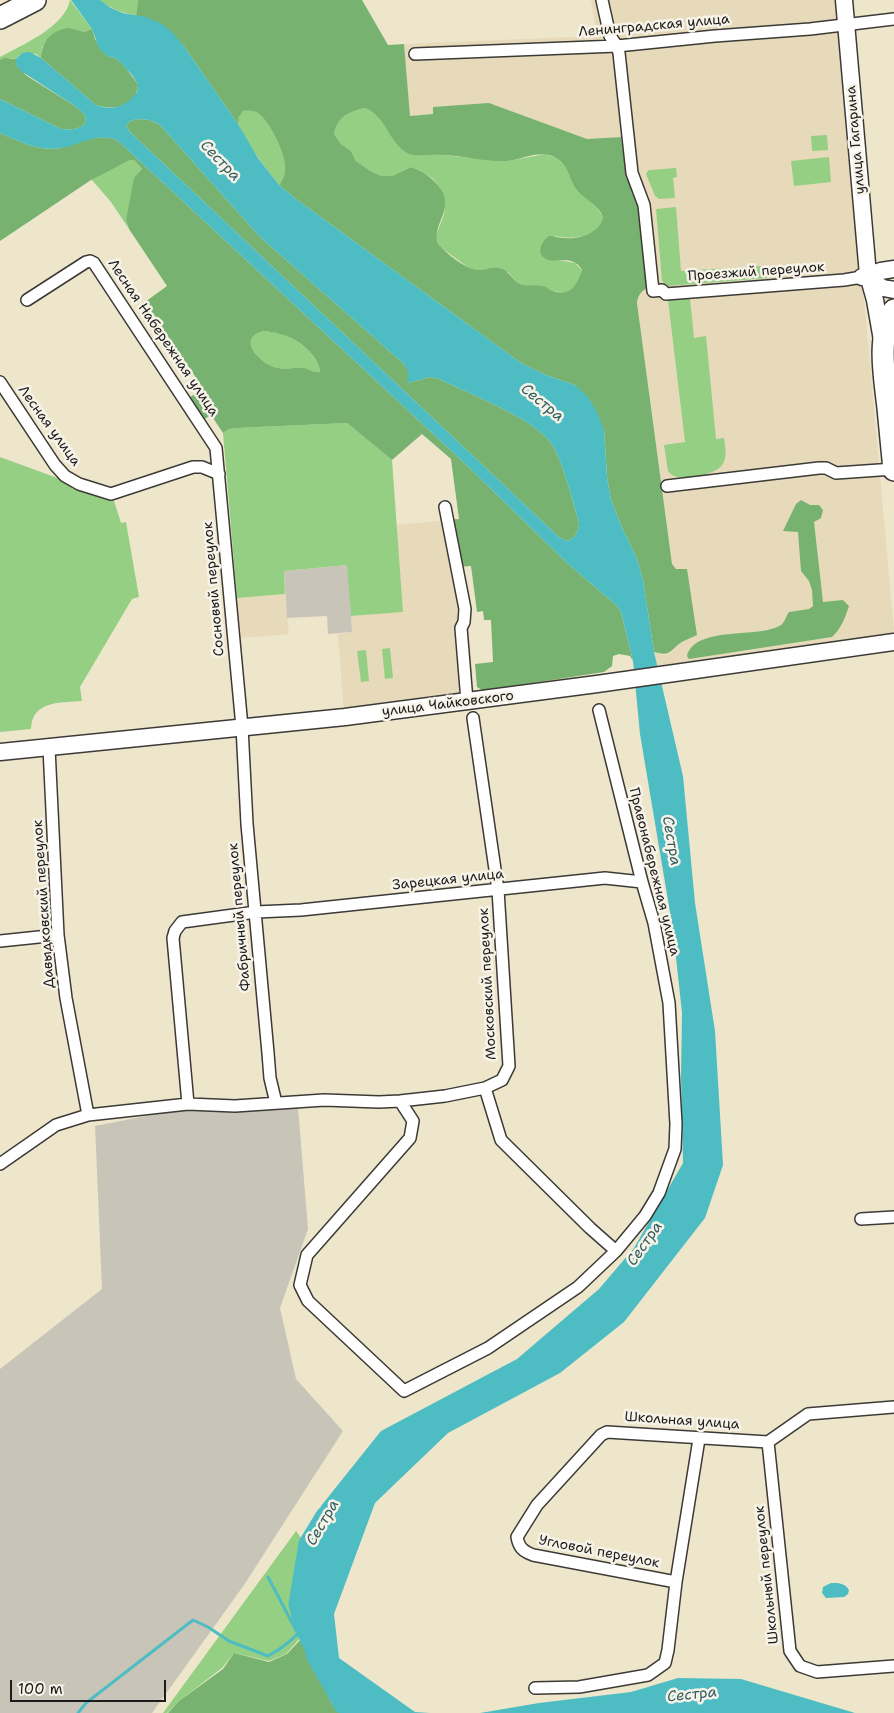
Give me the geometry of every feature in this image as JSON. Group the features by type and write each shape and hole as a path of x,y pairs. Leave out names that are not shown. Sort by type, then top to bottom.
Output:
{"highway":[{"path":"6,8 35,0"},
{"path":"884,364 885,335 887,325 894,310"},
{"name":"улица Гагарина","path":"884,364 894,470"}],"street":[{"path":"602,0 610,36 617,46"},
{"name":"улица Гагарина","path":"844,0 866,277 881,336 884,364"},
{"name":"Ленинградская улица","path":"415,54 617,46 894,19"},
{"name":"Проезжий переулок","path":"617,46 632,173 644,205 653,291 662,290 666,294 866,277"},
{"name":"Лесная Набережная улица","path":"27,300 86,262 94,262 216,448"},
{"path":"866,277 881,271 894,270"},
{"path":"866,277 883,288 894,290"},
{"name":"Лесная улица","path":"0,382 60,471 79,484 111,494 193,467 210,469 219,474"},
{"name":"Сосновый переулок","path":"216,448 242,728"},
{"path":"667,486 819,468 826,468 836,473 894,470"},
{"path":"445,507 466,609 461,628 467,701"},
{"name":"улица Чайковского","path":"0,752 344,717 894,642"},
{"name":"Правонабережная улица","path":"400,1101 413,1121 410,1138 308,1255 300,1285 308,1301 404,1391 488,1348 578,1287 616,1251 645,1216 659,1193 675,1149 676,1124 669,1003 654,923 599,710"},
{"name":"Московский переулок","path":"0,1164 56,1126 88,1115 188,1104 235,1106 324,1100 400,1101 445,1096 485,1088 502,1080 508,1066 498,890 473,718"},
{"name":"Фабричный переулок","path":"242,728 247,824 270,1078 276,1103"},
{"name":"Давыдковский переулок","path":"49,748 58,935 66,998 88,1115"},
{"name":"Зарецкая улица","path":"188,1104 173,938 175,931 182,922 256,912 311,909 605,878 642,882"},
{"path":"0,941 58,935"},
{"path":"485,1088 501,1140 590,1228 616,1251"},
{"path":"861,1219 894,1216"},
{"path":"768,1442 808,1414 894,1407"},
{"name":"Школьная улица","path":"519,1546 517,1537 537,1504 601,1435 607,1432 768,1442"},
{"path":"535,1688 579,1687 648,1675 665,1664 699,1439"},
{"name":"Школьный переулок","path":"768,1442 790,1652 800,1666 816,1672 894,1666"},
{"name":"Угловой переулок","path":"519,1546 523,1551 533,1555 676,1582"}],"shaded area":[{"path":"591,0 837,0 894,630 890,634 658,671 654,652 663,655 671,653 684,641 687,570 676,569 672,564 637,303 641,291 647,288 639,206 626,175 622,137 587,139 433,107 433,114 410,116 409,110 404,44 597,36"},
{"path":"448,520 468,618 474,698 344,715 338,634 352,632 351,616 403,612 396,525"},
{"path":"348,565 352,632 328,634 327,616 287,618 284,571"},
{"path":"285,594 289,634 241,638 237,598"},
{"path":"298,1107 308,1229 280,1308 296,1379 343,1431 244,1585 152,1713 0,1713 0,1369 102,1289 95,1126 187,1108"}],"green space":[{"path":"70,0 92,29 84,32 77,31 46,41 42,48 41,58 36,54 22,53 16,59 0,60 0,57 51,27 60,19"},
{"path":"100,0 138,0 136,15 117,10"},
{"path":"138,0 362,0 388,45 404,44 410,116 433,114 433,107 489,103 587,139 621,137 626,175 639,206 647,288 640,294 637,303 672,564 676,569 687,569 697,635 681,643 668,653 654,652 643,580 637,559 611,500 607,477 604,430 575,385 546,375 521,363 279,185 285,173 285,165 277,140 263,117 254,111 243,111 239,117 238,124 183,45 136,15","holes":["365,108 373,112 399,147 413,155 459,156 508,161 544,154 550,155 561,162 567,169 577,190 595,205 603,217 598,227 588,234 576,238 549,236 542,244 541,254 546,259 569,261 578,265 582,270 575,285 569,291 564,292 553,291 543,286 523,285 502,269 475,270 465,266 449,255 437,240 437,232 445,208 445,200 442,191 434,181 423,172 411,167 392,176 382,176 372,172 356,161 351,151 341,144 334,134 338,123 349,113"]},
{"path":"69,28 84,32 92,29 95,39 107,56 117,59 138,84 134,98 117,107 96,105 41,58 43,46 49,37 58,31"},
{"path":"5,58 16,59 16,65 27,76 75,106 85,115 86,122 81,127 75,129 61,129 0,99 0,60"},
{"path":"365,108 373,111 380,117 400,148 413,155 433,154 508,161 545,154 556,158 565,165 570,173 573,184 598,209 603,217 596,229 584,236 569,238 555,236 558,260 575,263 582,270 578,284 573,290 564,293 553,291 543,286 525,286 517,282 508,272 487,269 478,271 469,268 440,247 436,236 444,214 445,205 442,190 438,184 426,174 411,167 392,176 382,176 372,172 356,161 351,151 341,144 334,134 341,119 354,111"},
{"path":"251,110 263,117 280,148 285,171 279,185 240,128 238,119 240,115 243,111"},
{"path":"138,119 150,120 160,125 260,237 404,364 408,370 408,383 430,377 439,379 518,417 545,436 553,446 568,483 579,522 578,531 575,536 568,541 560,538 129,131 126,125 130,121"},
{"path":"0,133 29,145 52,149 101,137 117,140 459,458 565,561 616,605 621,612 633,661 630,656 619,654 613,656 612,666 604,672 482,690 477,687 475,664 493,662 491,620 484,620 483,611 477,612 471,566 458,567 448,520 459,519 451,459 422,434 392,460 347,423 236,428 229,429 223,433 211,415 203,420 189,398 203,388 145,302 167,286 129,229 126,220 134,178 142,169 134,160 130,160 91,180 0,241","holes":["264,331 286,336 306,348 316,359 320,372 314,372 305,368 287,369 274,367 262,360 253,350 251,344 256,334"]},
{"path":"827,135 828,150 812,151 811,136"},
{"path":"829,157 831,182 794,186 791,161"},
{"path":"130,160 134,160 142,169 137,175 126,220 129,229 111,202 91,179"},
{"path":"676,168 677,177 673,178 675,198 659,199 655,196 646,174 647,172 649,170"},
{"path":"676,207 681,271 761,266 765,268 767,278 668,286 662,281 656,209"},
{"path":"690,298 694,338 706,336 716,439 724,438 726,455 722,465 714,471 700,476 685,478 674,476 668,471 664,445 685,442 668,300"},
{"path":"264,331 283,334 301,344 316,360 320,373 305,368 287,369 274,367 262,360 253,350 251,344 256,334"},
{"path":"347,423 392,460 403,612 351,616 347,565 284,571 285,594 237,598 223,433 229,429 236,428"},
{"path":"0,457 63,480 73,489 114,501 121,523 126,522 139,597 132,599 80,687 82,701 57,703 42,708 36,713 31,729 0,732"},
{"path":"801,500 810,505 819,505 823,510 821,518 814,522 823,602 843,600 849,606 838,630 832,637 689,659 687,656 692,646 702,640 715,636 771,629 781,625 789,612 809,609 813,606 812,590 809,581 801,571 798,532 783,531 796,504"},
{"path":"390,648 393,678 385,679 382,649"},
{"path":"366,650 369,681 361,682 357,651"},
{"path":"296,1531 307,1546 296,1604 304,1630 323,1675 302,1636 286,1654 269,1661 234,1653 222,1668 179,1701 167,1713 163,1713"},
{"path":"301,1639 332,1704 351,1713 168,1713 179,1701 223,1669 234,1653 269,1662 287,1654"}],"water":[{"path":"71,0 100,0 111,8 123,13 146,17 162,24 183,45 238,124 258,158 279,185 521,363 546,375 575,385 588,397 597,412 604,430 607,477 611,500 637,559 643,580 654,652 683,776 695,903 715,1031 723,1165 705,1218 624,1322 560,1373 448,1433 375,1503 334,1614 339,1658 415,1712 430,1713 339,1713 336,1711 306,1658 299,1590 321,1506 381,1431 517,1359 599,1289 634,1248 683,1163 682,1013 673,930 640,734 633,661 621,612 616,605 565,561 459,458 117,140 101,137 52,149 29,145 0,133 0,99 61,129 75,129 81,127 86,122 85,115 75,106 21,71 16,65 16,59 22,53 30,52 41,58 96,105 108,108 119,106 133,97 137,92 138,84 117,59 107,56 99,48 92,29","holes":["138,119 150,120 160,125 260,237 404,364 408,371 408,383 430,377 439,379 518,417 545,436 553,446 568,483 579,522 578,531 575,536 568,541 560,538 129,131 126,125 130,121"]},
{"path":"831,1583 839,1583 846,1586 849,1590 848,1594 844,1597 826,1598 822,1593 823,1587"},
{"path":"678,1678 741,1679 855,1713 480,1713 539,1703 631,1692"}],"waterway":[{"name":"Сестра","path":"315,1650 304,1627 298,1604 308,1544 325,1516"},
{"path":"268,1577 298,1634"},
{"path":"78,1713 86,1703 193,1620 208,1627 229,1641 268,1656 288,1643 304,1627"}]}
